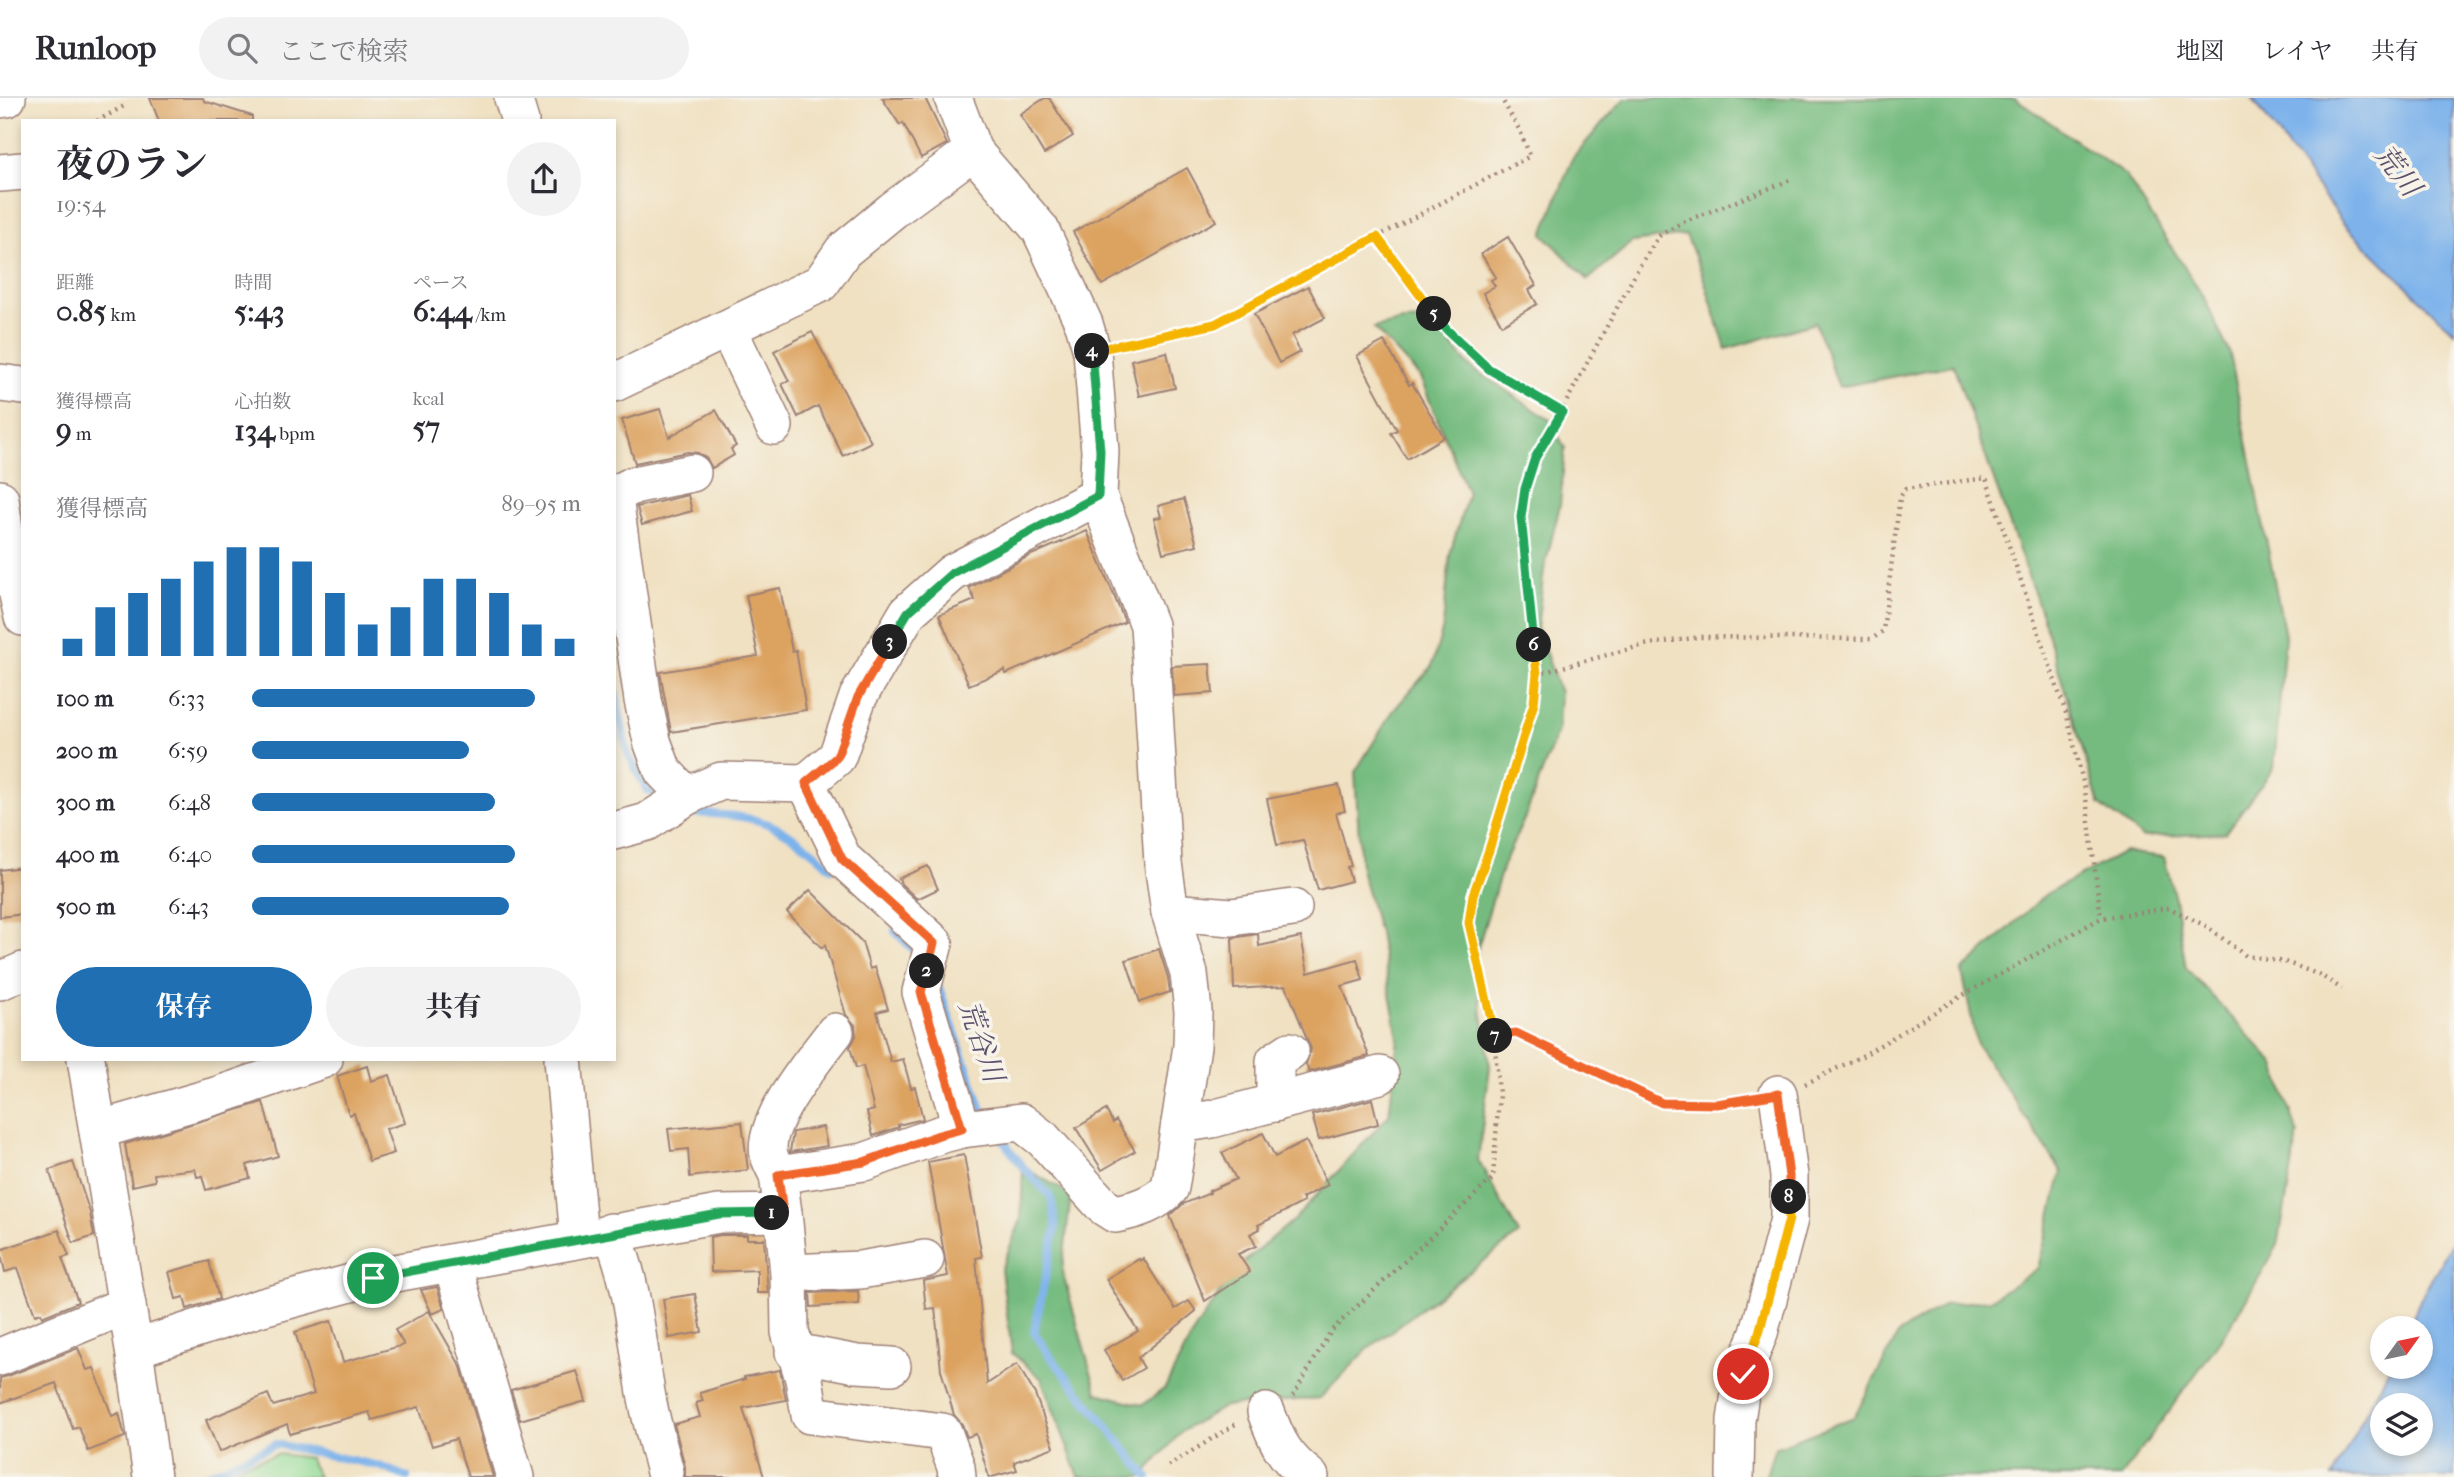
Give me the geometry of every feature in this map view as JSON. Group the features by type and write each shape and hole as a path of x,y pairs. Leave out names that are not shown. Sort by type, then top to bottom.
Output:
{"street":[{"path":"0,99 7,98"},
{"path":"513,98 519,119"},
{"path":"778,1175 864,1162 962,1129 1021,1122 1044,1139 1104,1207 1115,1214 1135,1210 1163,1196 1170,1188 1192,1046 1193,1011 1189,974 1170,912 1163,863 1149,625 1098,496 1100,451 1091,351 1084,324 1040,229 973,151 953,98"},
{"path":"616,382 821,283 843,251 973,151"},
{"path":"0,173 21,171"},
{"path":"728,329 774,426"},
{"path":"0,383 21,386"},
{"path":"616,495 634,485 692,472"},
{"path":"616,830 647,822 687,796 721,781 806,783 837,757 858,697 908,612 952,573 1098,496"},
{"path":"0,499 5,537 21,608"},
{"path":"616,510 643,700 652,741 663,771 687,796"},
{"path":"806,783 842,859 934,943 921,992 962,1129"},
{"path":"1170,912 1232,917 1293,908"},
{"path":"0,981 21,972"},
{"path":"835,1032 798,1080 774,1122 768,1153 778,1175 783,1213 789,1273 790,1332 804,1379 810,1415 943,1432 956,1466 957,1477"},
{"path":"1275,1102 1275,1062 1290,1051"},
{"path":"86,1061 134,1349 152,1477"},
{"path":"97,1130 219,1095 318,1061"},
{"path":"563,1061 595,1235 623,1259 640,1341 645,1387 665,1472"},
{"path":"1180,1124 1212,1119 1380,1075"},
{"path":"1735,1477 1736,1420 1743,1374 1759,1333 1789,1219 1789,1176 1778,1094"},
{"path":"134,1349 259,1308 373,1278 719,1214 783,1213"},
{"path":"789,1273 860,1270 925,1259"},
{"path":"452,1263 515,1477"},
{"path":"0,1357 127,1305"},
{"path":"794,1352 857,1364 892,1366"},
{"path":"1266,1412 1273,1433 1289,1460 1310,1477"}],"path":[{"path":"1091,351 1215,324 1530,156 1521,131 1502,98"},
{"path":"101,119 124,106"},
{"path":"1168,1466 1230,1426 1289,1402 1331,1331 1493,1178 1499,1094 1494,1036 1469,923 1473,895 1534,703 1537,674 1521,517 1525,489 1535,458 1639,267 1659,236 1683,222 1793,179"},
{"path":"1377,237 1447,330 1489,369 1562,412"},
{"path":"1537,674 1644,645 1700,637 1872,639 1884,631 1900,497 1905,489 1986,478 2067,716 2085,790 2101,918"},
{"path":"1494,1036 1516,1033 1662,1103 1717,1104 1778,1094 1813,1082 1864,1055 1955,999 2101,918 2169,908 2206,926 2246,956 2285,962 2320,975 2342,989"}],"green space":[{"path":"1625,98 2015,98 2126,176 2204,298 2230,354 2285,636 2274,768 2225,833 2142,837 2099,804 2043,618 1953,365 1839,387 1815,323 1726,349 1702,273 1686,235 1632,242 1588,280 1543,234 1573,157"},
{"path":"1431,320 1469,366 1550,420 1565,448 1560,505 1544,570 1537,628 1560,693 1558,730 1525,817 1503,865 1474,960 1490,1067 1478,1160 1519,1234 1368,1349 1320,1398 1225,1406 1181,1432 1142,1477 1079,1477 1041,1378 1012,1353 1001,1269 1021,1220 1023,1167 1071,1195 1062,1271 1097,1393 1143,1405 1165,1388 1197,1326 1239,1266 1296,1218 1389,1115 1398,1038 1379,933 1361,869 1355,772 1393,711 1432,666 1443,627 1450,554 1468,493 1420,377 1374,328 1403,321"},
{"path":"2124,852 2164,857 2175,899 2186,968 2274,1063 2298,1134 2278,1245 2229,1328 2121,1477 1765,1477 1775,1448 1854,1417 1899,1333 1946,1304 1990,1300 2038,1268 2062,1172 1977,1045 1962,971 2046,894"},
{"path":"277,1454 309,1458 318,1477 223,1477 244,1464"}],"water":[{"name":"荒川","path":"2252,98 2454,98 2454,333 2343,223"},
{"path":"2454,1239 2454,1477 2332,1477 2370,1405 2370,1456 2433,1456 2433,1393 2376,1393 2384,1379 2433,1379 2433,1316 2413,1316"}],"building":[{"path":"150,98 203,98 204,101 252,116 252,119 158,119"},
{"path":"882,98 925,98 947,144 921,158 903,123 900,125"},
{"path":"1049,98 1073,136 1044,154 1020,114"},
{"path":"1187,168 1216,221 1102,285 1073,232"},
{"path":"1508,237 1536,285 1529,290 1537,304 1502,325 1483,293 1495,286 1491,280 1496,277 1481,254"},
{"path":"1308,286 1325,318 1292,335 1300,352 1279,363 1254,314"},
{"path":"812,332 871,442 843,456 818,406 798,417 782,384 789,381 774,351"},
{"path":"1384,341 1409,385 1412,383 1444,437 1407,459 1391,433 1397,430 1357,356"},
{"path":"1167,352 1175,388 1139,396 1131,360"},
{"path":"660,409 669,437 716,410 736,446 731,449 734,455 712,468 707,459 698,453 688,452 635,463 622,420"},
{"path":"688,495 692,511 642,525 637,507"},
{"path":"1184,499 1197,545 1163,553 1154,518 1161,517 1158,506"},
{"path":"1087,531 1125,622 1006,674 1005,670 969,685 939,615 975,600 969,588 1029,556"},
{"path":"780,588 792,651 796,650 806,710 671,732 660,672 758,656 746,595"},
{"path":"1210,664 1213,693 1174,696 1172,666"},
{"path":"1339,785 1345,811 1336,813 1351,866 1347,867 1351,881 1318,890 1303,840 1277,845 1267,799"},
{"path":"928,866 938,889 917,899 901,884 899,878"},
{"path":"21,867 21,914 0,917 0,870"},
{"path":"810,890 862,942 870,969 875,967 888,1009 877,1012 891,1062 903,1059 911,1088 915,1087 923,1119 898,1125 899,1127 873,1136 867,1112 874,1110 863,1066 856,1068 850,1047 856,1036 855,1025 846,1015 825,945 822,948 787,912"},
{"path":"1258,934 1259,946 1301,937 1308,973 1357,959 1363,980 1342,986 1369,1056 1309,1072 1306,1064 1311,1049 1286,986 1234,989 1232,938"},
{"path":"1159,949 1170,992 1140,1002 1126,960"},
{"path":"367,1066 371,1081 390,1075 405,1123 386,1129 394,1153 369,1161 354,1113 349,1115 337,1076"},
{"path":"1372,1099 1378,1124 1319,1140 1312,1115"},
{"path":"263,1102 278,1156 247,1165 250,1178 206,1190 202,1176 197,1177 195,1169 154,1174 155,1181 132,1186 125,1144"},
{"path":"1106,1110 1113,1123 1116,1120 1135,1151 1102,1170 1076,1128"},
{"path":"742,1122 748,1170 690,1177 688,1149 671,1151 668,1129"},
{"path":"823,1127 827,1146 790,1152 793,1132"},
{"path":"1263,1133 1275,1157 1306,1141 1328,1185 1302,1198 1304,1202 1258,1225 1260,1229 1250,1234 1256,1246 1238,1254 1250,1272 1205,1301 1170,1216 1183,1204 1236,1179 1222,1153"},
{"path":"964,1155 982,1257 976,1258 987,1384 1017,1364 1035,1394 1054,1447 1014,1462 1017,1470 992,1477 989,1477 976,1434 967,1437 962,1424 954,1415 941,1370 935,1308 926,1309 923,1281 948,1276 928,1162"},
{"path":"73,1162 90,1213 94,1236 73,1243 49,1170"},
{"path":"59,1230 69,1256 62,1258 78,1302 42,1317 41,1313 35,1315 18,1268 5,1272 0,1250"},
{"path":"747,1235 747,1239 764,1239 768,1293 757,1293 757,1270 711,1272 710,1237"},
{"path":"1143,1258 1175,1309 1189,1301 1196,1311 1138,1358 1144,1368 1122,1381 1104,1350 1138,1331 1106,1279"},
{"path":"209,1261 219,1299 187,1309 184,1297 176,1299 169,1272"},
{"path":"437,1287 444,1309 432,1314 421,1290"},
{"path":"858,1291 859,1304 811,1307 810,1293"},
{"path":"695,1294 702,1332 669,1338 663,1299"},
{"path":"429,1311 461,1367 493,1477 468,1477 456,1439 432,1446 419,1407 372,1420 369,1412 290,1434 287,1424 219,1452 206,1420 268,1394 273,1406 314,1394 295,1332 331,1321 343,1362 404,1345 395,1330"},
{"path":"78,1348 87,1370 94,1368 112,1416 119,1413 125,1437 88,1451 79,1427 73,1429 56,1383 0,1403 0,1378"},
{"path":"780,1370 786,1400 743,1408 764,1477 685,1477 674,1424 700,1417 696,1403 703,1401 700,1393 745,1379 744,1377"},
{"path":"577,1371 586,1401 520,1420 511,1390"}],"waterway":[{"name":"荒谷川","path":"616,697 628,754 646,789 665,800"},
{"name":"荒谷川","path":"686,811 733,816 767,824 798,840 831,868"},
{"name":"荒谷川","path":"895,931 920,957"},
{"name":"荒谷川","path":"937,982 984,1115"},
{"name":"荒谷川","path":"998,1134 1023,1167 1051,1197 1056,1227 1034,1332 1049,1355 1148,1477"},
{"path":"202,1477 276,1444 379,1466 407,1477"}],"route":[{"path":"373,1278 719,1214 783,1213 778,1175 864,1162 962,1129 921,992 934,943 842,859 806,783 837,757 858,697 908,612 952,573 1098,496 1100,451 1091,351 1215,324 1377,237 1447,330 1489,369 1562,412 1535,458 1525,489 1521,517 1537,674 1534,703 1473,895 1469,923 1494,1036 1516,1033 1542,1043 1593,1071 1662,1103 1717,1104 1778,1094 1789,1176 1789,1219 1759,1333 1743,1374"}]}
